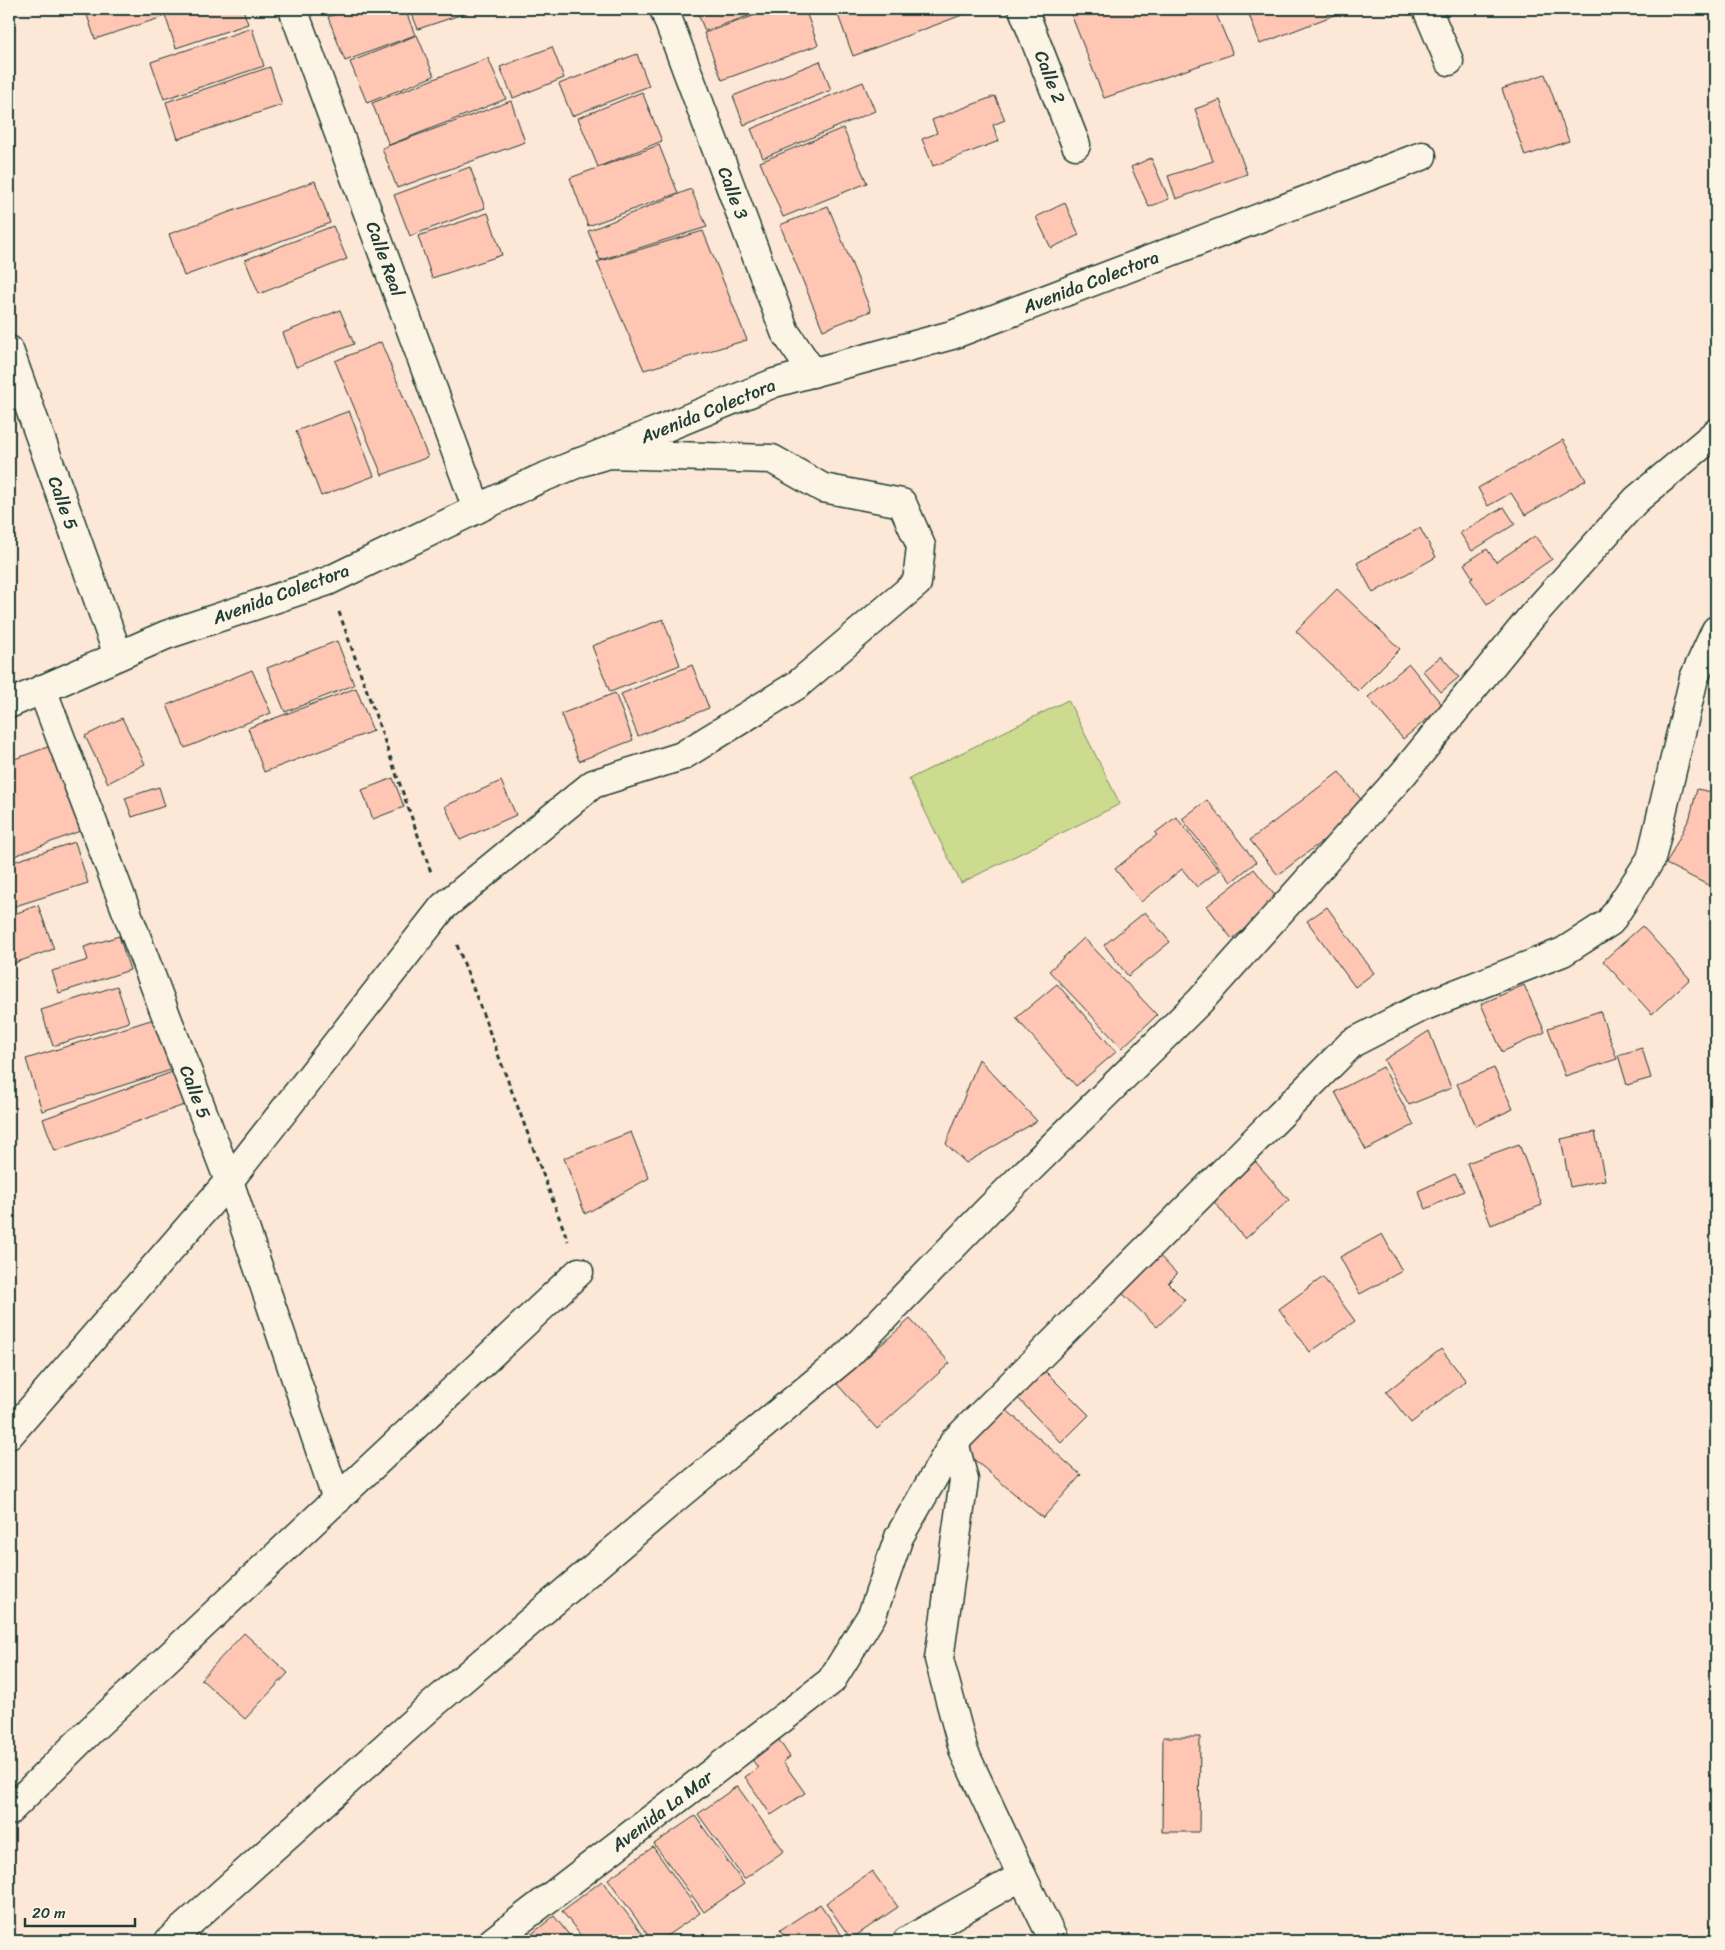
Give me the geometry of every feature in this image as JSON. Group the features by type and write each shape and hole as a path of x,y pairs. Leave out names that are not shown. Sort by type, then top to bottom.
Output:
{"street":[{"name":"Calle Real","path":"293,9 477,509"},
{"name":"Calle 3","path":"664,9 785,332 813,372"},
{"name":"Calle 2","path":"1024,9 1076,145"},
{"path":"1427,9 1449,61"},
{"name":"Avenida Colectora","path":"9,704 166,634 328,581 537,480 774,383 952,335 1422,156"},
{"name":"Calle 5","path":"9,350 118,655"},
{"path":"169,1941 431,1706 680,1494 847,1356 988,1210 1200,1001 1403,774 1533,615 1636,500 1716,433"},
{"path":"9,1435 229,1181 443,907 593,784 682,756 797,685 917,583 921,546 902,503 823,488 772,459 608,454 577,464"},
{"path":"1054,1941 964,1752 939,1659 964,1480 954,1442 1352,1043 1422,1007 1563,952 1610,922 1650,859 1694,678 1716,630"},
{"name":"Calle 5","path":"42,689 229,1181 337,1500"},
{"path":"9,1811 90,1731 579,1272"},
{"name":"Avenida La Mar","path":"493,1941 832,1681 872,1615 899,1537 954,1442"},
{"path":"907,1941 1022,1876"}],"green space":[{"path":"1068,700 1120,804 961,883 909,779"}],"building":[{"path":"85,9 161,9 163,17 95,39"},
{"path":"163,9 243,9 248,24 176,48"},
{"path":"323,9 340,9 325,15"},
{"path":"350,9 405,9 415,35 345,61 328,17"},
{"path":"410,9 471,9 472,11 418,29"},
{"path":"696,9 768,9 705,31"},
{"path":"773,9 805,9 818,45 722,80 704,33"},
{"path":"854,9 978,9 853,56 838,15"},
{"path":"1069,9 1214,9 1233,54 1104,98"},
{"path":"1247,9 1346,9 1347,10 1260,44"},
{"path":"252,28 264,66 164,99 151,62"},
{"path":"417,35 434,76 367,103 350,62"},
{"path":"552,47 564,78 513,98 500,67"},
{"path":"637,54 649,86 572,116 559,84"},
{"path":"488,58 506,99 389,145 372,103"},
{"path":"820,61 831,90 744,125 733,96"},
{"path":"270,67 282,105 178,139 166,102"},
{"path":"1545,74 1569,141 1525,156 1502,89"},
{"path":"863,82 875,111 763,158 751,129"},
{"path":"642,92 662,141 598,167 578,118"},
{"path":"995,96 1005,120 993,125 999,141 933,166 922,139 937,133 932,120"},
{"path":"1220,100 1247,174 1176,199 1168,176 1213,161 1195,109"},
{"path":"511,101 525,142 397,188 382,148"},
{"path":"843,128 867,183 783,217 760,162"},
{"path":"659,145 678,193 588,226 570,178"},
{"path":"1151,158 1169,199 1149,207 1131,167"},
{"path":"470,167 485,208 410,236 394,195"},
{"path":"315,181 330,223 184,276 169,234"},
{"path":"691,189 707,227 600,260 588,231"},
{"path":"1065,203 1079,235 1051,248 1036,217"},
{"path":"828,206 871,311 823,330 780,225"},
{"path":"488,213 502,255 432,278 418,236"},
{"path":"333,226 347,259 259,294 245,260"},
{"path":"703,231 747,340 644,370 597,262"},
{"path":"340,310 354,344 296,367 283,333"},
{"path":"381,342 428,457 382,475 335,361"},
{"path":"349,411 374,476 321,496 296,431"},
{"path":"1563,440 1586,480 1525,515 1511,493 1488,506 1478,488"},
{"path":"1504,507 1515,524 1472,551 1460,533"},
{"path":"1420,528 1436,557 1373,593 1357,563"},
{"path":"1535,536 1552,559 1487,604 1470,579 1473,578 1464,564 1487,549 1496,562"},
{"path":"1337,589 1400,649 1358,691 1296,631"},
{"path":"663,619 680,665 610,692 592,646"},
{"path":"337,641 354,685 285,712 267,668"},
{"path":"1441,656 1459,677 1441,692 1423,671"},
{"path":"1409,664 1443,706 1403,739 1368,697"},
{"path":"692,665 709,708 638,736 621,694"},
{"path":"252,670 271,713 185,748 167,705"},
{"path":"356,688 373,731 264,772 248,728"},
{"path":"615,693 633,740 579,761 561,714"},
{"path":"122,718 145,764 108,783 85,736"},
{"path":"56,744 88,828 9,858 9,761"},
{"path":"1339,772 1367,807 1278,875 1250,840"},
{"path":"393,778 404,807 373,819 362,790"},
{"path":"501,781 516,815 460,840 445,806"},
{"path":"159,787 165,806 132,817 125,798"},
{"path":"1697,789 1716,793 1716,889 1666,864 1690,817"},
{"path":"1207,800 1256,862 1231,882 1182,819"},
{"path":"1176,817 1219,870 1197,887 1182,869 1141,902 1115,869"},
{"path":"75,842 88,883 9,908 9,863"},
{"path":"1254,869 1280,902 1232,939 1207,906"},
{"path":"38,905 54,949 9,965 9,916"},
{"path":"1327,907 1374,973 1355,987 1307,921"},
{"path":"1145,912 1170,942 1128,976 1104,945"},
{"path":"1642,926 1690,979 1652,1014 1603,961"},
{"path":"119,936 130,970 59,993 52,971 88,960 84,947"},
{"path":"1084,938 1157,1015 1122,1048 1049,971"},
{"path":"1057,984 1116,1052 1076,1086 1016,1018"},
{"path":"1524,985 1545,1032 1502,1052 1481,1004"},
{"path":"117,986 129,1022 53,1046 41,1010"},
{"path":"1600,1011 1617,1059 1565,1076 1548,1028"},
{"path":"154,1019 171,1070 42,1111 26,1059"},
{"path":"1429,1031 1451,1088 1409,1105 1384,1060"},
{"path":"1642,1048 1651,1078 1627,1085 1618,1055"},
{"path":"979,1059 1037,1121 966,1163 946,1144"},
{"path":"1383,1067 1414,1125 1366,1150 1335,1092"},
{"path":"1494,1068 1513,1109 1476,1126 1457,1084"},
{"path":"175,1071 187,1104 55,1151 43,1119"},
{"path":"631,1132 649,1178 585,1214 564,1158"},
{"path":"1595,1132 1605,1180 1570,1187 1561,1139"},
{"path":"1519,1144 1542,1205 1491,1225 1467,1163"},
{"path":"1254,1160 1289,1200 1245,1239 1211,1198"},
{"path":"1455,1174 1464,1191 1426,1209 1418,1191"},
{"path":"1382,1234 1402,1271 1360,1294 1340,1257"},
{"path":"1156,1252 1177,1274 1168,1283 1185,1300 1157,1327 1118,1289"},
{"path":"1323,1277 1355,1321 1310,1352 1279,1309"},
{"path":"910,1319 950,1363 877,1429 837,1384"},
{"path":"1441,1349 1466,1381 1411,1423 1386,1392"},
{"path":"1038,1364 1089,1415 1061,1443 1010,1390"},
{"path":"1003,1407 1081,1475 1043,1518 964,1451"},
{"path":"244,1633 288,1673 245,1719 201,1679"},
{"path":"777,1737 790,1757 783,1762 805,1793 771,1815 745,1777 758,1768 749,1755"},
{"path":"1163,1737 1200,1737 1199,1832 1162,1832"},
{"path":"737,1786 784,1851 744,1879 698,1814"},
{"path":"695,1816 744,1884 704,1912 654,1844"},
{"path":"653,1847 700,1913 659,1941 652,1941 608,1879"},
{"path":"872,1871 898,1907 851,1939 826,1903"},
{"path":"602,1881 648,1941 585,1941 562,1911"},
{"path":"820,1904 846,1941 788,1941 780,1930"},
{"path":"554,1916 574,1941 523,1941"},
{"path":"779,1934 784,1941 769,1941"}]}
